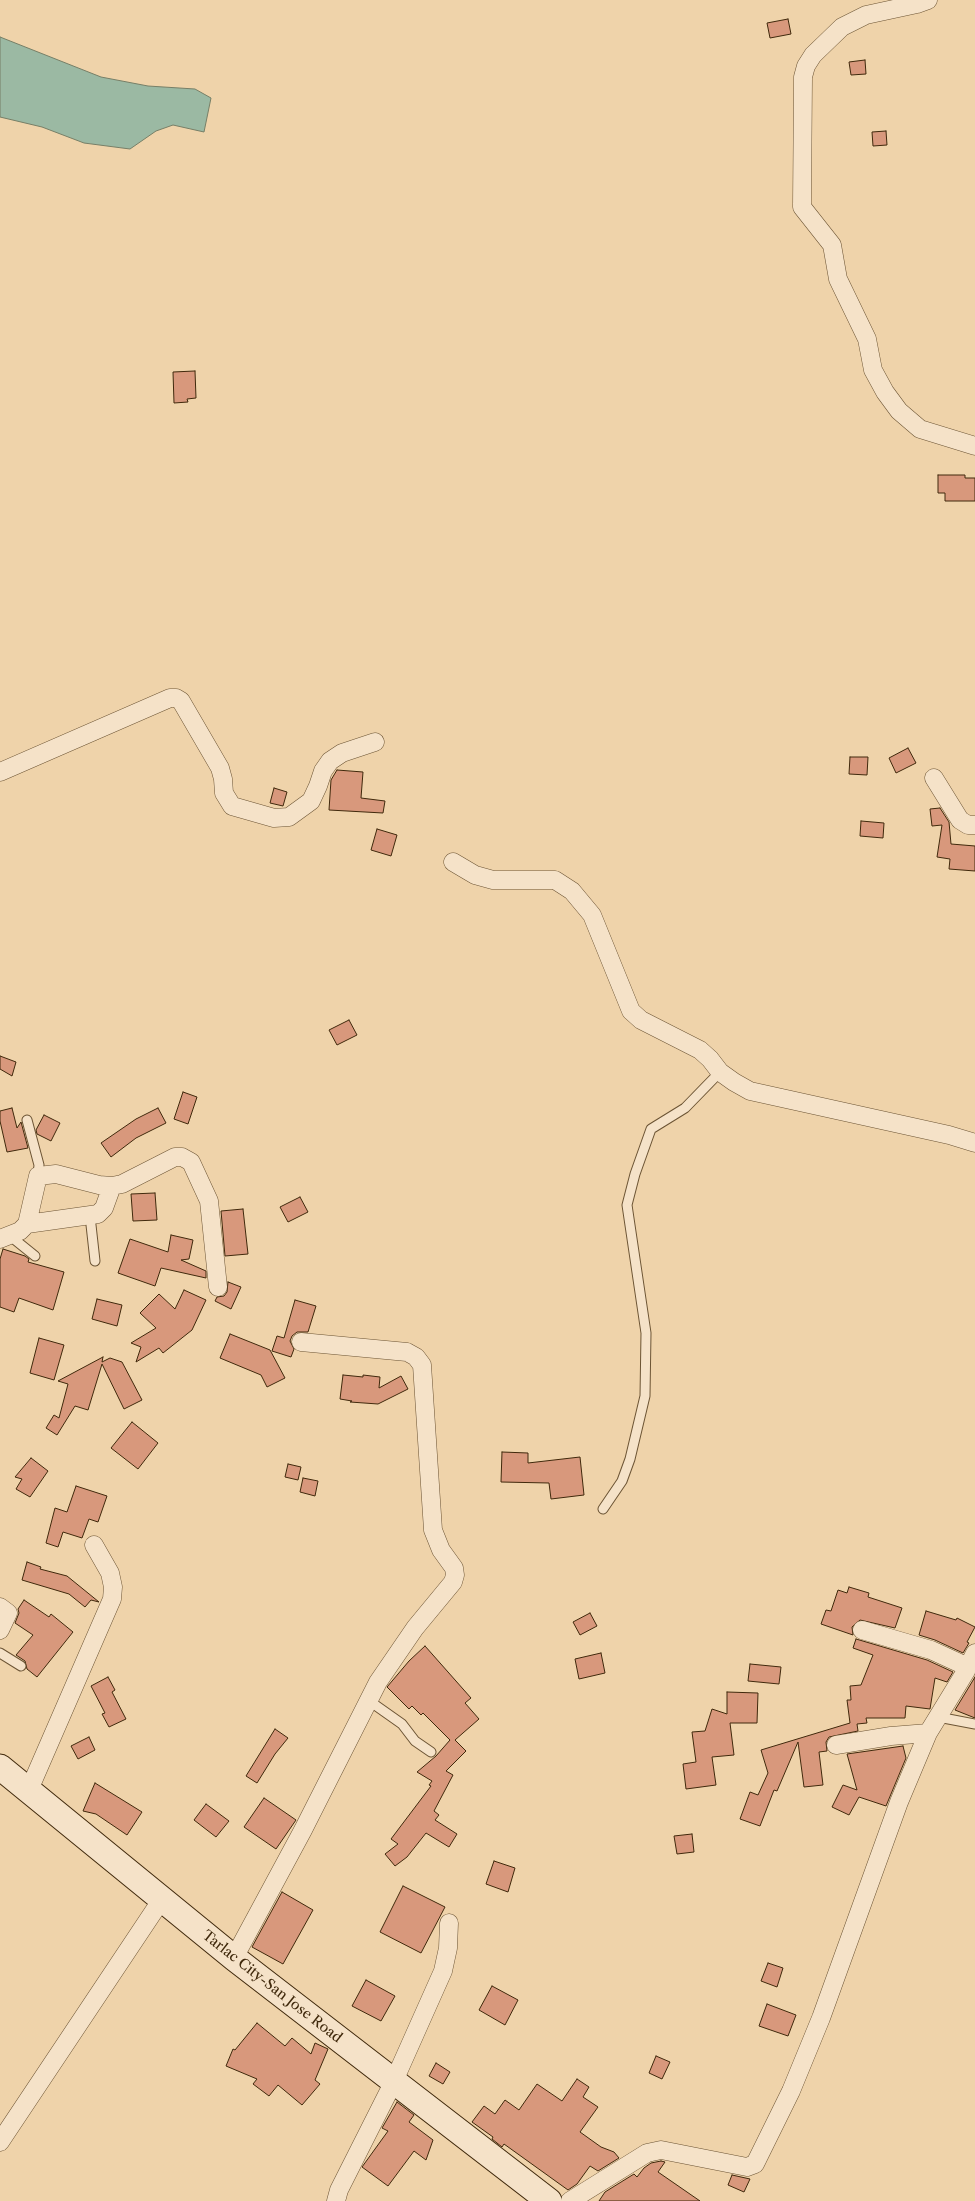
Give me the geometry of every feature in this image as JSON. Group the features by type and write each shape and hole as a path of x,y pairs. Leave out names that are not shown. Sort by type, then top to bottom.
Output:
{"main road":[{"name":"Tarlac City-San Jose Road","path":"0,1767 234,1958 549,2201"}],"street":[{"path":"928,0 866,15 842,27 813,55 806,66 803,78 802,207 832,245 838,279 867,339 873,370 884,392 899,411 920,429 975,446"},
{"path":"0,772 170,698 181,701 220,768 224,779 224,793 232,806 274,818 289,817 311,801 323,771 330,760 342,753 375,742"},
{"path":"934,778 960,820 968,825 975,825"},
{"path":"453,862 475,875 493,880 555,880 572,891 592,915 631,1011 641,1020 700,1050 720,1072 750,1091 948,1135 975,1143"},
{"path":"5,1237 20,1231 27,1224 38,1176 56,1174 99,1185 112,1186 122,1184 176,1157 182,1157 191,1162 209,1201 218,1287"},
{"path":"27,1224 90,1216 102,1212 112,1186"},
{"path":"234,1958 303,1830 368,1700 415,1628 454,1582 455,1575 454,1568 441,1550 432,1530 422,1364 416,1357 407,1352 301,1342"},
{"path":"28,1790 112,1599 113,1587 110,1573 94,1545"},
{"path":"0,1607 8,1613 8,1617 0,1630"},
{"path":"570,2201 647,2153 661,2150 747,2167 755,2164 791,2091 821,2018 899,1802 928,1733 971,1666 931,1650 862,1630"},
{"path":"836,1745 891,1736 928,1733"},
{"path":"0,2142 162,1899"},
{"path":"336,2201 339,2190 394,2081 443,1971 448,1948 449,1923"}],"lane":[{"path":"603,1508 622,1481 630,1459 645,1396 646,1333 627,1205 635,1174 651,1129 685,1108 720,1072"},
{"path":"27,1120 38,1165 38,1176"},
{"path":"90,1216 94,1261"},
{"path":"5,1237 35,1256"},
{"path":"0,1653 21,1666"},
{"path":"368,1700 402,1724 415,1742 431,1752"},
{"path":"938,1717 975,1724"}],"shaded area":[{"path":"0,37 101,77 148,86 195,89 211,98 204,132 173,125 156,131 130,149 84,143 42,127 0,117"}],"building":[{"path":"788,19 791,34 770,38 767,23"},
{"path":"865,60 866,74 851,75 849,62"},
{"path":"886,131 887,145 873,146 872,132"},
{"path":"195,371 196,398 187,399 188,402 174,403 173,372"},
{"path":"938,475 965,475 965,478 975,478 975,501 945,501 945,493 938,493"},
{"path":"908,748 916,763 896,773 889,758"},
{"path":"850,757 868,757 867,775 849,774"},
{"path":"337,770 363,772 361,798 385,801 383,813 329,810 331,780"},
{"path":"274,788 287,792 283,806 270,803"},
{"path":"940,808 949,822 951,844 975,846 975,871 949,869 950,859 937,857 942,825 932,826 930,809"},
{"path":"861,821 884,823 883,838 860,836"},
{"path":"377,829 397,835 391,856 371,850"},
{"path":"349,1020 357,1035 337,1045 329,1030"},
{"path":"0,1056 16,1062 12,1076 0,1069"},
{"path":"183,1092 197,1097 188,1124 174,1119"},
{"path":"12,1108 17,1128 21,1122 28,1148 7,1152 0,1121 0,1111"},
{"path":"158,1108 166,1123 136,1138 111,1157 101,1143 136,1119"},
{"path":"44,1115 60,1123 51,1141 37,1134 36,1130"},
{"path":"155,1193 157,1220 133,1221 131,1194"},
{"path":"300,1197 308,1212 288,1222 280,1207"},
{"path":"243,1209 248,1254 225,1256 221,1211"},
{"path":"171,1235 193,1240 189,1259 181,1260 206,1271 206,1278 161,1268 155,1286 118,1273 130,1239 168,1252"},
{"path":"3,1249 25,1256 29,1259 28,1262 64,1272 53,1310 19,1298 14,1312 0,1307 0,1259"},
{"path":"228,1282 241,1287 231,1309 215,1301 217,1297 224,1296 227,1292"},
{"path":"184,1290 206,1300 192,1330 163,1353 159,1348 136,1362 141,1347 131,1343 156,1328 140,1313 159,1294 175,1309"},
{"path":"97,1299 122,1305 117,1326 92,1319"},
{"path":"295,1300 316,1306 308,1332 297,1332 292,1336 290,1341 294,1349 291,1357 272,1351 277,1336 284,1338"},
{"path":"230,1334 270,1350 285,1378 267,1387 261,1375 220,1358"},
{"path":"39,1338 64,1345 54,1380 30,1373"},
{"path":"103,1357 102,1362 110,1358 122,1362 142,1400 124,1409 102,1364 88,1410 75,1406 57,1435 46,1428 54,1415 59,1418 68,1384 58,1381"},
{"path":"343,1375 380,1377 379,1388 401,1376 408,1389 378,1404 350,1402 352,1401 340,1399"},
{"path":"132,1422 158,1443 138,1469 111,1448"},
{"path":"502,1452 528,1453 528,1463 580,1457 584,1495 551,1499 549,1483 501,1482"},
{"path":"31,1458 48,1471 30,1497 16,1489 22,1479 15,1477"},
{"path":"288,1464 301,1467 298,1480 285,1477"},
{"path":"303,1478 318,1481 315,1496 300,1492"},
{"path":"76,1486 107,1496 98,1522 89,1519 82,1538 63,1532 58,1547 46,1543 55,1508 67,1512"},
{"path":"27,1562 41,1567 40,1569 67,1576 99,1602 91,1600 85,1607 69,1594 22,1580"},
{"path":"849,1587 869,1593 868,1597 902,1608 895,1628 860,1620 852,1627 853,1635 821,1624 826,1610 831,1611 838,1590 847,1593"},
{"path":"24,1600 49,1617 51,1614 73,1632 37,1677 27,1669 25,1661 16,1655 33,1635 15,1623 19,1613 18,1609"},
{"path":"926,1611 956,1620 957,1618 975,1627 963,1653 919,1635"},
{"path":"590,1613 597,1626 580,1635 573,1622"},
{"path":"856,1639 927,1660 953,1672 947,1682 935,1678 930,1709 906,1706 905,1718 866,1718 867,1723 857,1724 858,1731 829,1737 826,1742 827,1751 819,1752 823,1785 804,1787 798,1742 777,1791 774,1790 760,1826 740,1819 750,1792 758,1795 768,1773 761,1750 850,1723 847,1700 851,1700 850,1686 861,1685 873,1655 853,1648"},
{"path":"425,1646 471,1698 465,1703 479,1719 455,1740 466,1751 446,1771 453,1775 434,1811 439,1815 435,1820 457,1834 449,1847 426,1833 407,1857 395,1866 385,1854 398,1844 391,1839 431,1786 429,1785 432,1781 417,1772 436,1756 450,1740 423,1713 421,1715 412,1706 409,1709 387,1687 409,1661"},
{"path":"601,1653 605,1673 579,1679 575,1659"},
{"path":"750,1664 781,1667 779,1684 748,1681"},
{"path":"108,1677 115,1690 112,1692 126,1719 109,1727 102,1714 105,1713 91,1686"},
{"path":"975,1677 975,1718 955,1710"},
{"path":"727,1692 758,1693 757,1723 730,1723 734,1755 712,1757 716,1785 686,1789 683,1764 696,1762 692,1732 705,1731 712,1709 727,1714"},
{"path":"275,1729 288,1738 275,1754 257,1783 246,1776"},
{"path":"89,1737 95,1750 78,1759 71,1746"},
{"path":"903,1746 906,1758 886,1806 859,1797 849,1815 832,1807 843,1785 857,1790 847,1754"},
{"path":"95,1783 142,1812 127,1835 96,1814 83,1811"},
{"path":"264,1798 296,1820 276,1849 244,1827"},
{"path":"206,1804 229,1821 216,1837 194,1820"},
{"path":"692,1834 694,1852 677,1854 674,1836"},
{"path":"494,1861 515,1868 508,1892 486,1884"},
{"path":"403,1886 445,1907 421,1953 380,1932"},
{"path":"282,1892 313,1910 283,1964 252,1947"},
{"path":"768,1963 783,1968 777,1987 761,1981"},
{"path":"366,1980 395,1996 381,2021 352,2006"},
{"path":"492,1986 518,2000 505,2025 479,2010"},
{"path":"767,2004 796,2015 788,2036 759,2026"},
{"path":"257,2023 285,2046 292,2038 311,2054 315,2043 328,2049 315,2080 320,2084 302,2105 278,2085 269,2096 253,2084 257,2079 226,2066 233,2049 235,2050"},
{"path":"656,2056 670,2062 662,2079 649,2073"},
{"path":"436,2063 450,2072 443,2084 429,2076"},
{"path":"577,2079 589,2087 583,2097 598,2107 580,2132 601,2147 614,2152 619,2158 598,2171 590,2166 577,2184 568,2190 504,2144 502,2147 492,2139 493,2137 472,2122 484,2106 495,2114 505,2100 519,2110 537,2084 562,2101"},
{"path":"397,2102 414,2115 409,2122 433,2140 426,2160 414,2151 388,2186 362,2167 388,2131 382,2128"},
{"path":"665,2162 658,2172 700,2201 599,2201 605,2192 634,2174 637,2177 651,2163"},
{"path":"732,2175 750,2179 744,2192 728,2185"}]}
